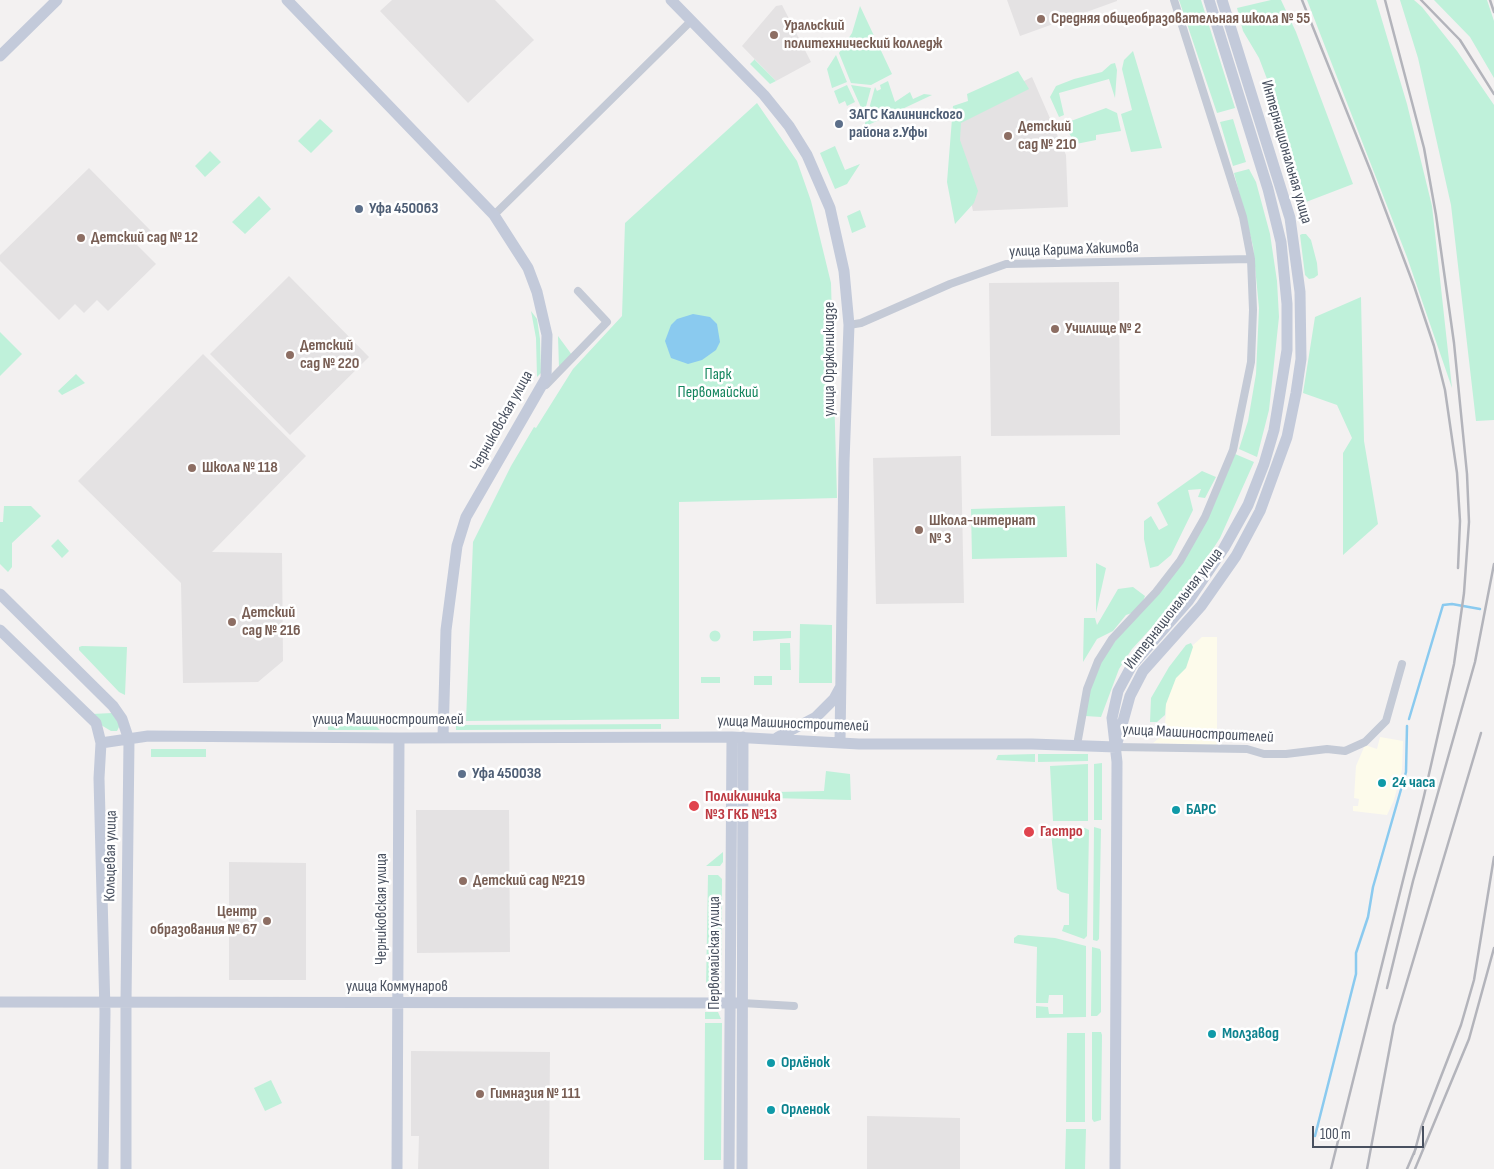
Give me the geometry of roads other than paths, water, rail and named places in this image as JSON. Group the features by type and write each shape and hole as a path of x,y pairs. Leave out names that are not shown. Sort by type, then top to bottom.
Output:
{"main road":[{"path":"0,56 57,0"},
{"name":"Черниковская улица","path":"287,0 494,215 528,268 537,292 547,335 546,378 541,390 466,517 457,546 446,630 443,737"},
{"name":"улица Орджоникидзе","path":"671,0 764,95 790,126 807,155 830,208 844,271 849,325 844,462 840,742"},
{"name":"Интернациональная улица","path":"1115,1169 1116,747 1112,718 1118,691 1132,664 1190,600 1224,548 1248,505 1264,464 1274,430 1287,350 1287,304 1281,242 1263,172 1209,0"},
{"name":"Интернациональная улица","path":"1116,747 1130,696 1143,671 1200,606 1236,556 1260,511 1287,437 1296,394 1300,358 1300,292 1290,218 1222,0"},
{"name":"Кольцевая улица","path":"0,594 113,706 122,719 129,740 126,1169"},
{"name":"Кольцевая улица","path":"0,630 96,723 101,743 99,778 104,1002 103,1169"},
{"path":"776,738 816,717 834,699 841,686"},
{"name":"улица Машиностроителей","path":"101,743 148,736 399,738 738,737 856,744 1077,744 1116,747"},
{"name":"Первомайская улица","path":"730,1169 736,1003 738,737"},
{"name":"Черниковская улица","path":"398,1169 399,738"},
{"name":"улица Коммунаров","path":"0,1002 736,1003"},
{"name":"Первомайская улица","path":"736,1003 742,1169"},
{"name":"Интернациональная улица","path":"1111,1169 1114,1090"}],"street":[{"path":"1077,744 1087,689 1098,661 1112,639 1156,592 1180,561 1205,517 1231,456 1251,362 1253,310 1250,259 1243,217 1174,0"},
{"path":"494,215 691,21"},
{"name":"улица Карима Хакимова","path":"849,325 860,323 950,284 1006,264 1250,259"},
{"path":"541,390 607,322 578,291"},
{"name":"улица Машиностроителей","path":"1116,747 1248,749 1264,754 1286,754 1327,749 1344,751 1365,742 1386,721 1402,664"},
{"name":"улица Коммунаров","path":"736,1003 794,1006"}],"water":[{"path":"693,314 710,317 717,324 720,342 716,350 702,360 688,364 671,358 665,341 671,325 677,319"}],"waterway":[{"path":"1409,719 1443,605 1452,604 1480,609"},
{"path":"1315,1136 1356,974 1356,953 1368,917 1373,887 1406,772 1407,726"}],"railway":[{"path":"1302,0 1371,172 1414,286 1434,346 1445,390 1457,473 1460,521 1458,568"},
{"path":"1331,1169 1424,796 1454,664 1464,593 1469,522 1467,474 1454,343 1436,215 1424,148 1385,0"},
{"path":"1421,0 1460,40 1494,94"},
{"path":"1490,0 1494,12"},
{"path":"1387,988 1413,881 1475,662 1494,564"},
{"path":"1367,1169 1394,1025 1481,733"},
{"path":"1414,1154 1421,1128 1461,1025 1474,980 1494,857"},
{"path":"1415,1169 1469,1039 1494,948"},
{"path":"1407,1169 1416,1148"}],"place":[{"name":"Средняя общеобразовательная школа № 55","path":"1041,19"},
{"name":"Уральский политехнический колледж","path":"774,35"},
{"name":"ЗАГС Калининского района г.Уфы","path":"839,124"},
{"name":"Детский сад № 210","path":"1008,136"},
{"name":"Уфа 450063","path":"359,209"},
{"name":"Детский сад № 12","path":"81,238"},
{"name":"Училище № 2","path":"1055,329"},
{"name":"Детский сад № 220","path":"290,355"},
{"name":"Школа № 118","path":"192,468"},
{"name":"Школа-интернат № 3","path":"919,530"},
{"name":"Детский сад № 216","path":"232,622"},
{"name":"Уфа 450038","path":"462,774"},
{"name":"24 часа","path":"1382,783"},
{"name":"Поликлиника №3 ГКБ №13","path":"694,806"},
{"name":"БАРС","path":"1176,810"},
{"name":"Гастро","path":"1029,832"},
{"name":"Детский сад №219","path":"463,881"},
{"name":"Центр образования № 67","path":"267,921"},
{"name":"Молзавод","path":"1212,1034"},
{"name":"Орлёнок","path":"771,1063"},
{"name":"Гимназия № 111","path":"480,1094"},
{"name":"Орленок","path":"771,1110"}],"park label":[{"name":"Парк Первомайский","path":"718,384"}]}
